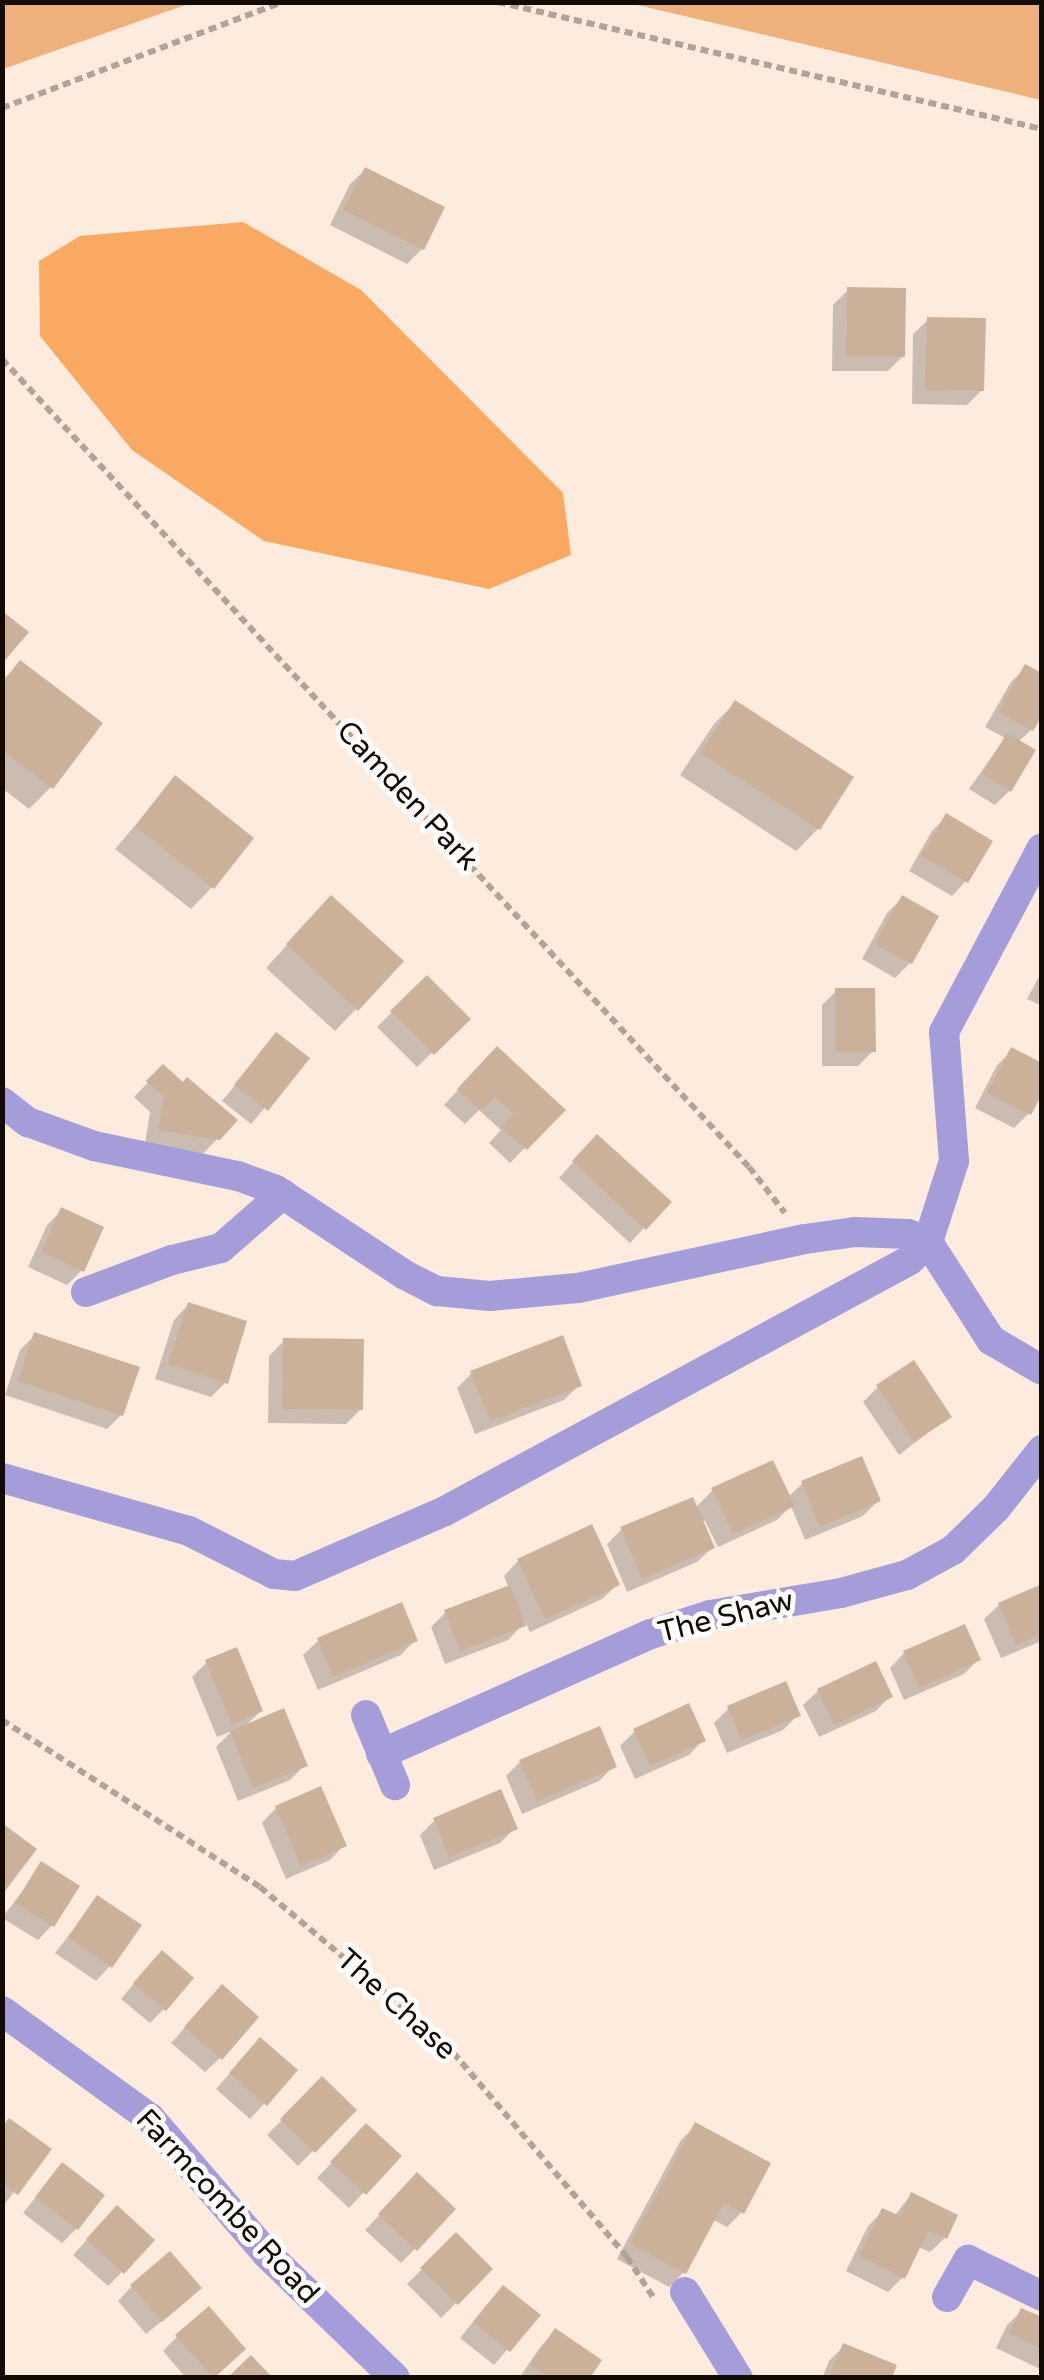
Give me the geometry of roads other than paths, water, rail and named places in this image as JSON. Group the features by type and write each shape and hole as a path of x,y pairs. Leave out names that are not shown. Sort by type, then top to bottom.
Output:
{"street":[{"path":"2,1478 189,1530 274,1574 295,1576 445,1510 910,1260 928,1242 954,1161 944,1032 963,989 1034,884 1042,848"},
{"path":"2,1102 28,1122 94,1146 238,1176 283,1194 405,1275 438,1290 490,1296 578,1288 805,1239 856,1232 908,1234 928,1242 991,1340 1042,1370"},
{"path":"86,1292 172,1260 221,1248 283,1194"},
{"name":"The Shaw","path":"381,1754 652,1634 710,1616 840,1593 907,1576 953,1550 996,1508 1042,1450"},
{"path":"366,1715 395,1785"},
{"name":"Farmcombe Road","path":"2,2010 150,2118 267,2254 395,2378"},
{"path":"947,2297 968,2260 1042,2296"},
{"path":"671,2297 738,2378"}]}
